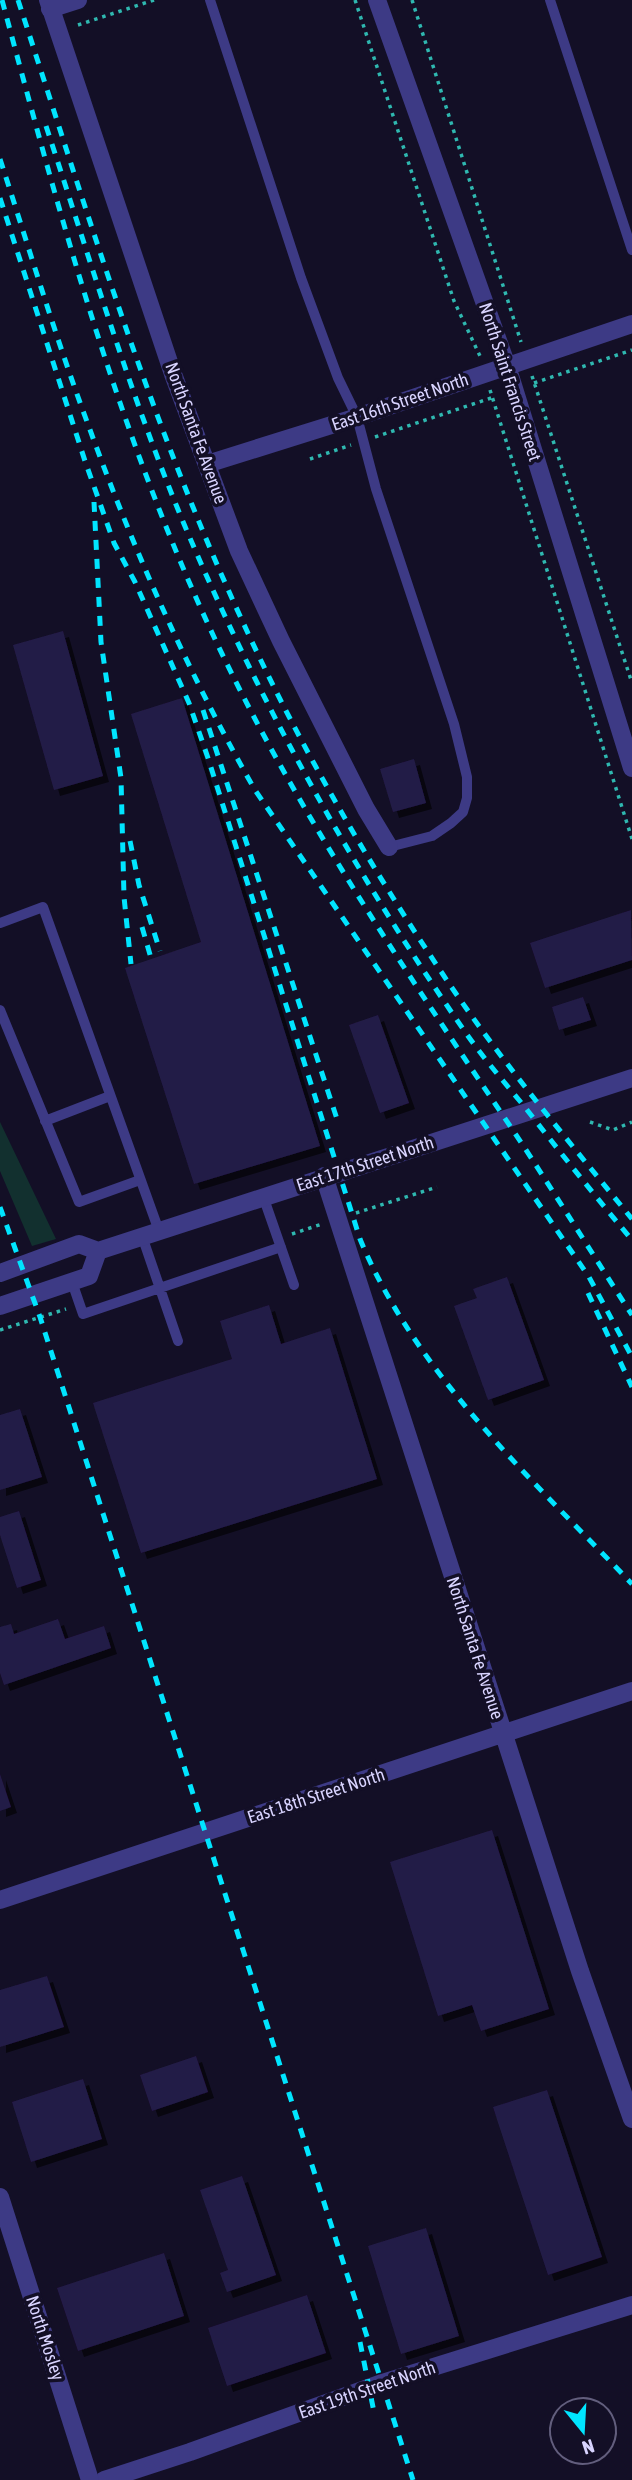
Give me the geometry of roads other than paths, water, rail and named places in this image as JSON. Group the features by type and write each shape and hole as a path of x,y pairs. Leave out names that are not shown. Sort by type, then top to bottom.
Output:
{"street":[{"path":"49,4 78,0"},
{"name":"North Saint Francis Street","path":"377,0 507,366 632,768"},
{"name":"North Santa Fe Avenue","path":"49,4 180,396 239,551 281,641 366,808 389,847"},
{"name":"East 16th Street North","path":"207,464 632,324"},
{"name":"East 17th Street North","path":"0,1273 79,1244 98,1251 632,1078"},
{"name":"North Santa Fe Avenue","path":"324,1176 580,1971 632,2119"},
{"path":"0,1306 89,1276 98,1251"},
{"name":"East 18th Street North","path":"0,1900 632,1691"},
{"name":"North Mosley","path":"0,2197 90,2480"},
{"name":"East 19th Street North","path":"104,2480 382,2383 632,2305"}],"lane":[{"path":"210,0 301,278 338,378 356,417 376,489 454,724 467,778 467,798 463,812 451,823 432,836 389,847"},
{"path":"550,0 632,250"},
{"path":"0,923 44,907 141,1180 160,1288 178,1341"},
{"path":"0,1010 79,1202 141,1180"},
{"path":"45,1121 110,1096"},
{"path":"263,1196 294,1285"},
{"path":"72,1282 83,1314 281,1247"}],"railway":[{"path":"2,0 69,243 120,403 180,560 214,637 278,762 313,822 632,1315"},
{"path":"18,0 148,390 208,543 285,709 386,887 442,973 510,1068 632,1219"},
{"path":"46,126 111,326 164,475 213,591 312,788 387,914 468,1036 632,1240"},
{"path":"0,159 65,361 106,473 164,612 231,746 255,790 589,1277 632,1357"},
{"path":"0,198 114,543 135,582 189,703 360,1239 384,1289 412,1336 445,1381 517,1465 632,1584"},
{"path":"94,502 101,642 121,778 124,897 131,964"},
{"path":"203,710 337,1119"},
{"path":"130,841 139,885 160,951"},
{"path":"142,927 151,958"},
{"path":"0,1207 40,1317 413,2480"},
{"path":"588,1293 632,1387"},
{"path":"360,2342 374,2412"}]}
